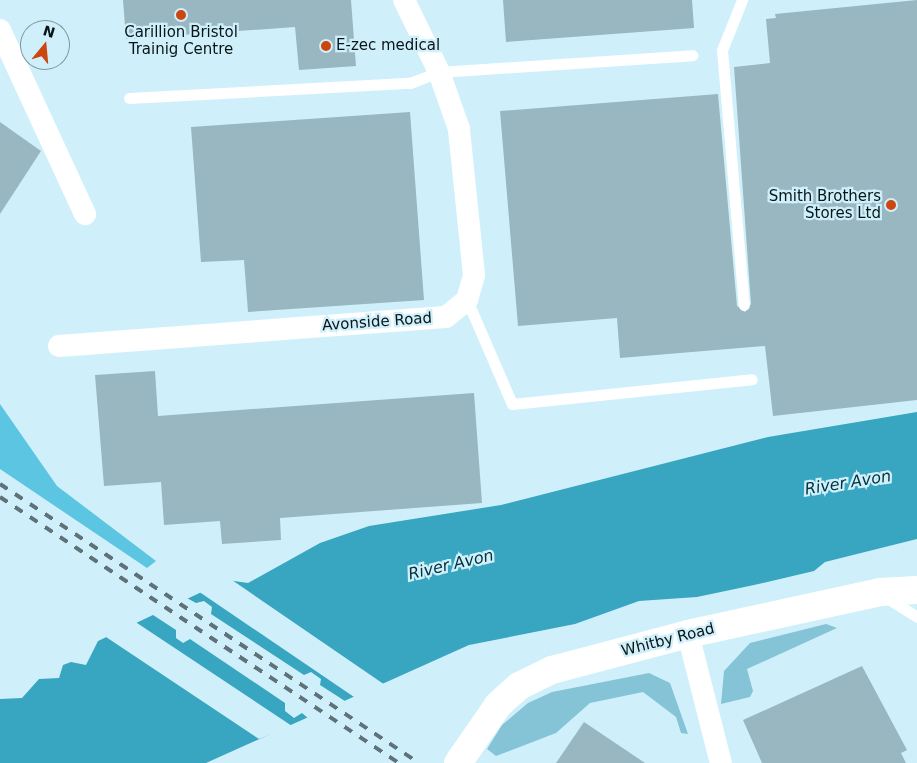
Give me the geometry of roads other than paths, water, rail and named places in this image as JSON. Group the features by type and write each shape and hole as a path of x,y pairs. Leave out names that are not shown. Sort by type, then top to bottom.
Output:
{"street":[{"path":"404,0 439,72 459,129 474,275 467,300"},
{"path":"0,30 85,214"},
{"name":"Avonside Road","path":"59,346 446,317 467,300"},
{"name":"Whitby Road","path":"458,763 498,705 519,686 552,670 688,634 880,592 917,590"},
{"path":"688,634 721,763"}],"lane":[{"path":"742,0 722,50 744,305"},
{"path":"129,98 410,83 439,72 692,55"},
{"path":"467,300 512,404 752,379"},
{"path":"880,592 917,617"}],"water":[{"name":"River Avon","path":"917,412 917,539 825,562 814,571 697,597 639,601 575,624 469,645 206,763 0,763 0,699 22,698 39,679 59,678 63,665 71,662 86,665 98,641 227,580 248,583 320,543 369,526 501,505 768,437"}],"railway":[{"path":"0,484 419,763"},
{"path":"0,497 399,763"}],"place":[{"name":"Carillion Bristol Trainig Centre","path":"181,15"},
{"name":"E-zec medical","path":"326,46"},
{"name":"Smith Brothers Stores Ltd","path":"891,205"}]}
